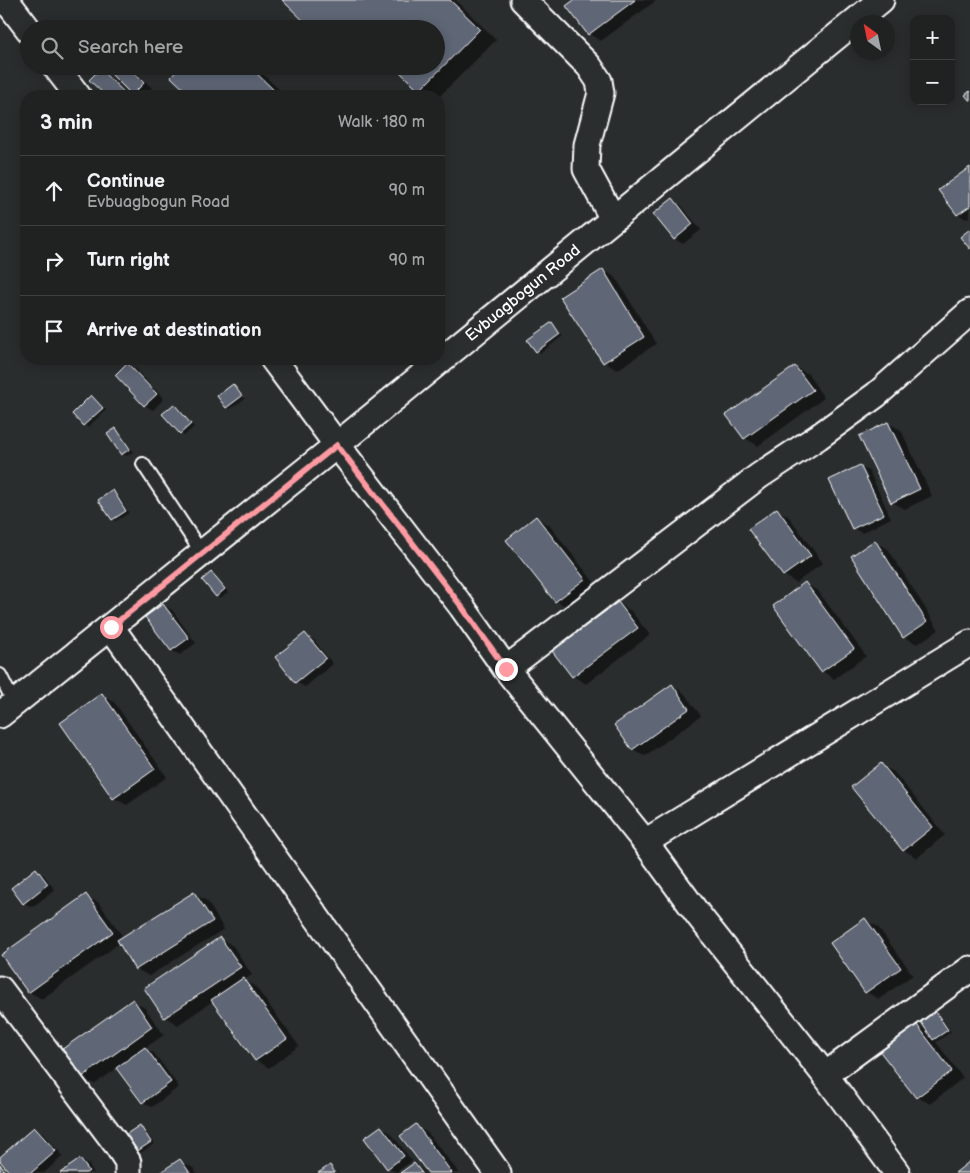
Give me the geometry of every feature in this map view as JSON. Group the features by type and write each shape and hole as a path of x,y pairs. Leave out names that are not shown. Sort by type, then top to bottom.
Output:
{"street":[{"path":"523,0 589,66 600,80 601,93 587,145 586,169 613,219"},
{"name":"Evbuagbogun Road","path":"445,357 613,219 868,4"},
{"path":"62,75 73,90"},
{"path":"506,669 759,476 876,396 970,312"},
{"path":"277,365 462,607 506,669 645,842 700,916 825,1075 897,1173"},
{"name":"Evbuagbogun Road","path":"7,709 435,365"},
{"path":"111,627 498,1173"},
{"path":"645,842 970,643"},
{"path":"825,1075 970,969"},
{"path":"0,989 117,1145 128,1162 128,1173"}],"lane":[{"path":"142,464 202,554"},
{"path":"0,675 7,709"}],"building":[{"path":"282,0 450,0 480,29 445,65 445,20 303,20"},
{"path":"574,0 635,0 588,35 566,6"},
{"path":"94,75 106,75 122,90 100,90 89,80"},
{"path":"112,75 136,75 144,83 137,90 127,90"},
{"path":"173,75 258,75 274,90 185,90 171,77"},
{"path":"403,75 435,75 420,90"},
{"path":"970,91 970,101 965,95"},
{"path":"970,167 970,206 957,215 938,190"},
{"path":"673,198 693,224 674,240 653,214"},
{"path":"970,229 970,249 960,237"},
{"path":"603,269 644,337 603,363 560,297"},
{"path":"552,322 560,334 536,352 527,340"},
{"path":"125,365 129,365 157,394 144,406 115,375"},
{"path":"795,366 813,390 744,439 726,415"},
{"path":"233,384 242,396 226,408 217,396"},
{"path":"91,395 103,408 83,426 72,414"},
{"path":"174,404 191,424 180,434 162,414"},
{"path":"888,422 920,489 891,503 859,436"},
{"path":"116,428 130,449 121,455 107,434"},
{"path":"860,465 884,514 852,529 829,480"},
{"path":"113,490 126,511 112,520 98,500"},
{"path":"777,508 811,556 783,576 748,529"},
{"path":"536,516 585,579 555,602 506,540"},
{"path":"875,540 927,622 903,638 851,556"},
{"path":"211,572 225,589 216,597 202,580"},
{"path":"805,582 854,649 821,672 773,606"},
{"path":"618,602 638,628 572,677 552,651"},
{"path":"163,604 189,638 171,651 145,617"},
{"path":"305,633 326,658 295,683 275,657"},
{"path":"672,684 689,709 632,750 614,725"},
{"path":"102,693 155,769 113,799 60,723"},
{"path":"881,763 933,827 903,851 851,787"},
{"path":"36,868 48,884 23,904 11,888"},
{"path":"194,892 213,921 135,970 117,940"},
{"path":"86,894 113,932 28,993 1,955"},
{"path":"865,918 901,968 865,993 830,943"},
{"path":"220,937 241,967 164,1018 144,988"},
{"path":"243,978 287,1039 255,1061 211,1000"},
{"path":"133,999 152,1027 81,1078 61,1050"},
{"path":"934,1009 948,1030 933,1040 919,1019"},
{"path":"914,1021 952,1071 916,1098 878,1049"},
{"path":"145,1047 171,1082 142,1103 116,1068"},
{"path":"416,1124 452,1173 428,1173 400,1136"},
{"path":"140,1125 151,1142 133,1154 122,1137"},
{"path":"381,1126 404,1156 387,1169 364,1138"},
{"path":"34,1127 56,1151 31,1173 10,1173 0,1161 0,1157"},
{"path":"80,1159 89,1171 86,1173 60,1173"},
{"path":"180,1159 190,1173 159,1173"},
{"path":"970,1161 970,1173 955,1173"},
{"path":"414,1163 422,1173 400,1173"},
{"path":"0,1164 6,1173 0,1173"},
{"path":"330,1165 335,1173 318,1173"}],"route":[{"path":"111,627 337,445 462,607 506,669"}]}
